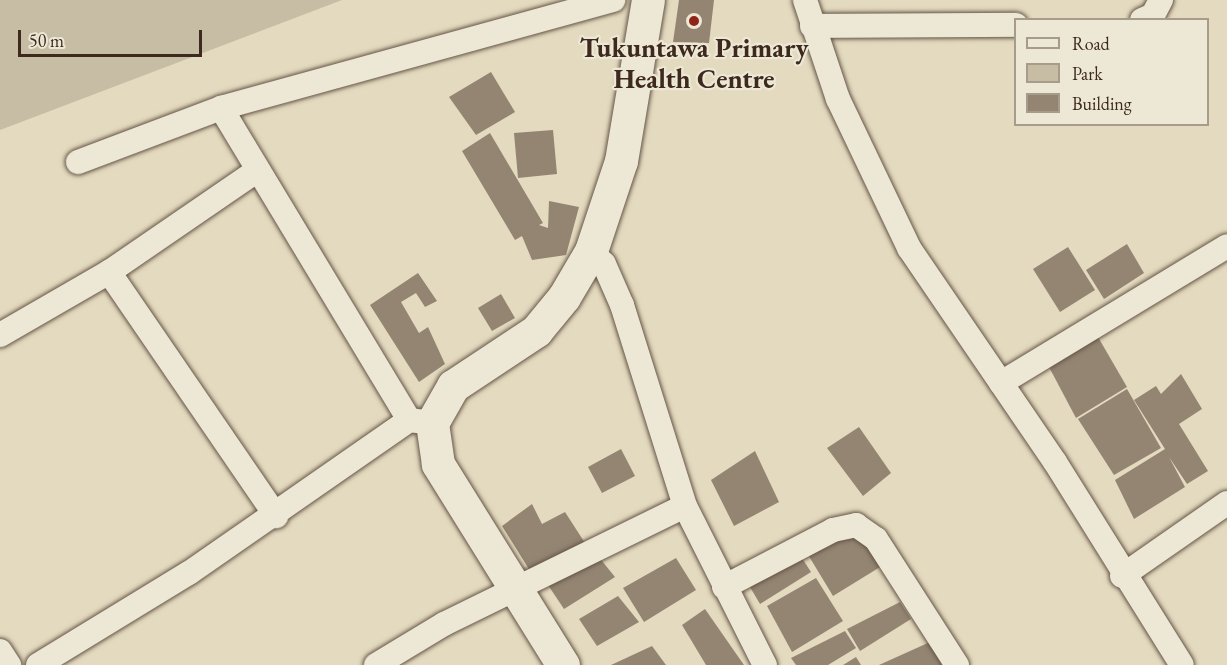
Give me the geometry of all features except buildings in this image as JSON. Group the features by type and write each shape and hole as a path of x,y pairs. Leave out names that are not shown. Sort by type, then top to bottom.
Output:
{"main road":[{"path":"563,665 513,591 438,464 421,421 453,386 536,331 564,297 591,250 621,161 648,0"}],"street":[{"path":"78,162 221,108 613,0"},
{"path":"805,0 812,26 847,118 909,248 1001,384 1122,576 1182,665"},
{"path":"1146,18 1153,15 1161,0"},
{"path":"812,26 1014,26"},
{"path":"38,665 121,618 421,421 255,172 221,108"},
{"path":"0,335 109,272 255,172"},
{"path":"1001,384 1227,246"},
{"path":"591,250 604,264 622,305 685,506 724,588 765,665"},
{"path":"109,272 276,516"},
{"path":"1122,576 1227,504"},
{"path":"376,665 444,624 685,506"},
{"path":"724,588 833,530 856,525 876,539 957,665"},
{"path":"0,651 9,665"}],"green space":[{"path":"0,0 342,0 0,130"}],"place":[{"name":"Tukuntawa Primary Health Centre","path":"694,21"}]}
